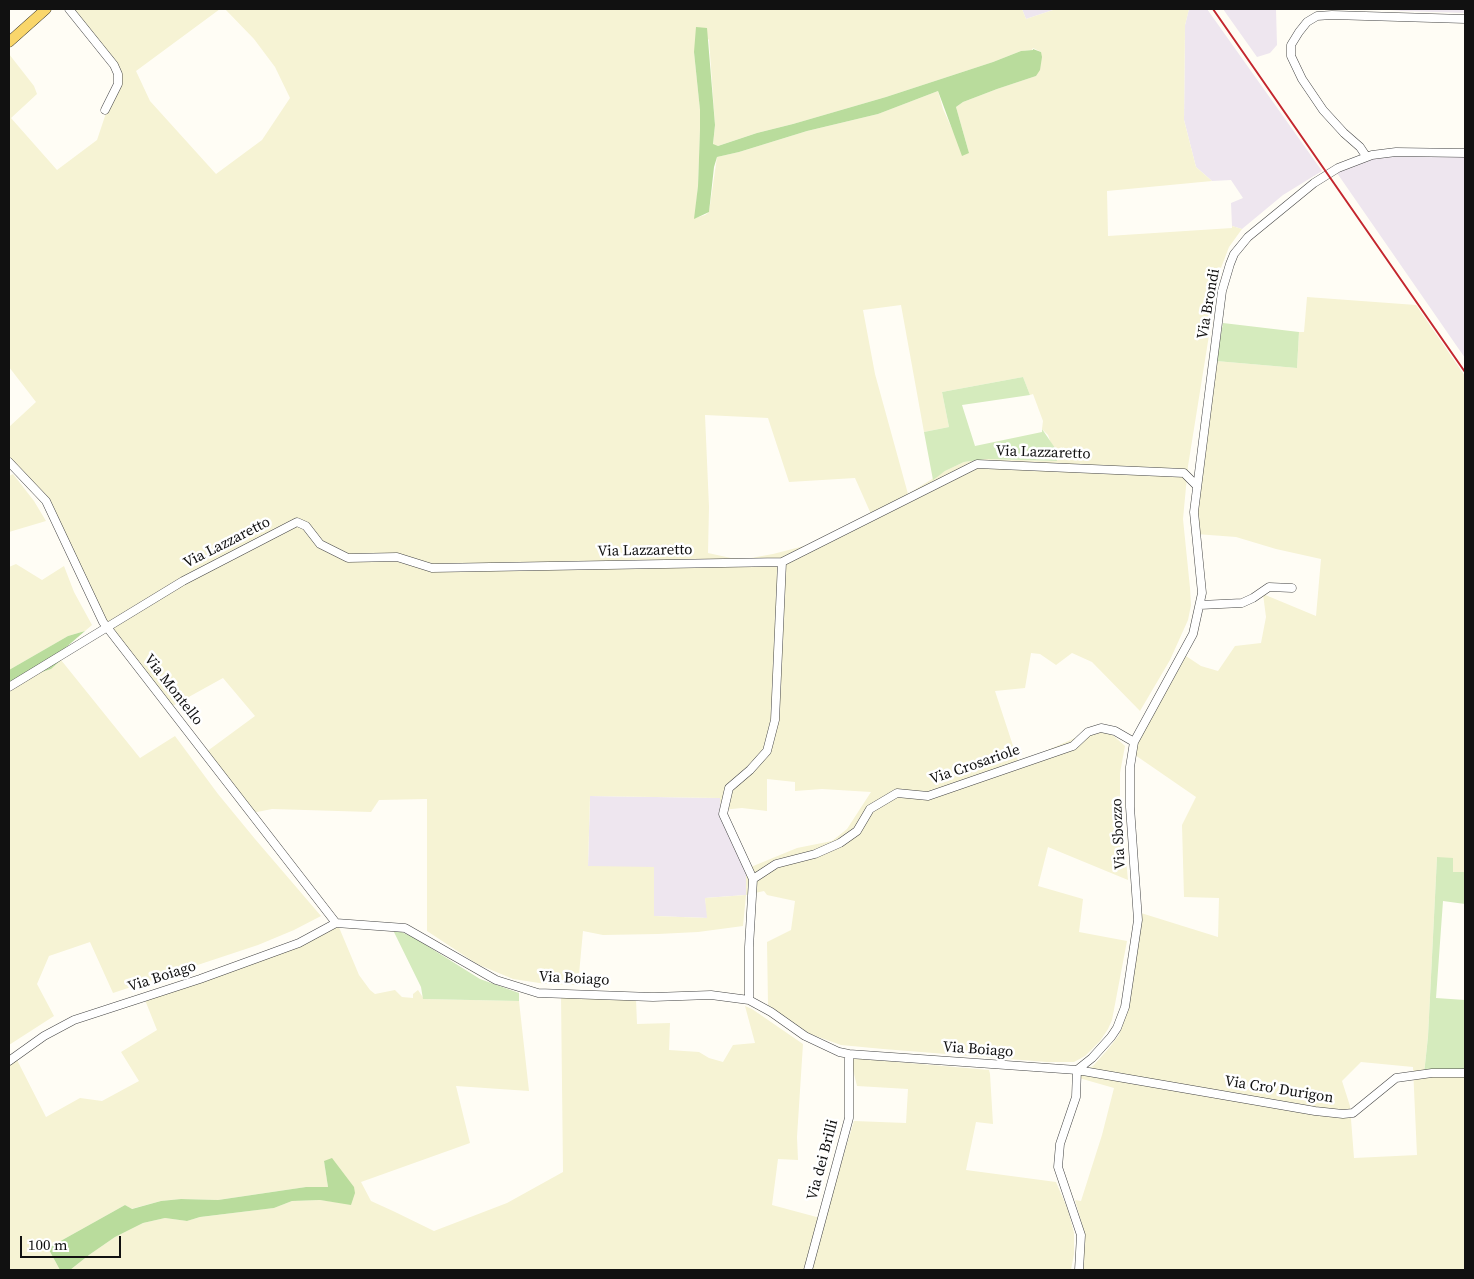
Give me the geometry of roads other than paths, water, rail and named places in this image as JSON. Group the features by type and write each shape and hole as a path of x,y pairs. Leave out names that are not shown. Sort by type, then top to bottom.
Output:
{"main road":[{"path":"9,42 46,9"}],"street":[{"path":"68,9 114,65 118,74 118,84 105,110"},
{"path":"1366,156 1360,147 1323,110 1302,79 1291,56 1291,45 1307,22 1317,16 1332,15 1465,19"},
{"name":"Via Brondi","path":"1202,593 1194,512 1222,290 1234,254 1248,237 1314,183 1338,168 1366,156 1396,152 1465,154"},
{"name":"Via Montello","path":"9,462 46,501 107,627 336,924"},
{"name":"Via Lazzaretto","path":"107,627 183,581 297,522 306,526 320,544 348,558 397,557 432,568 782,562 977,464 1184,473 1198,486"},
{"path":"749,1000 749,947 753,879 723,814 729,788 750,770 767,751 769,743 774,720 782,562"},
{"path":"1200,605 1242,603 1269,587 1292,588"},
{"name":"Via Sbozzo","path":"1077,1070 1092,1058 1111,1037 1125,1008 1138,920 1130,807 1130,767 1134,742 1193,634 1202,593"},
{"path":"9,688 107,627"},
{"name":"Via Crosariole","path":"753,879 776,864 815,854 840,843 858,831 870,810 896,793 928,796 1073,746 1088,732 1101,728 1115,731 1134,742"},
{"name":"Via Boiago","path":"9,1061 44,1036 74,1020 192,982 298,943 336,924 370,924 406,928 496,980 538,993 653,997 711,995 749,1000 772,1012 805,1036 838,1052 1077,1070"},
{"name":"Via dei Brilli","path":"808,1270 849,1118 849,1054"},
{"path":"1077,1070 1076,1097 1060,1144 1058,1167 1082,1235 1079,1270"},
{"name":"Via Cro' Durigon","path":"1077,1070 1315,1111 1343,1114 1354,1114 1396,1078 1432,1073 1465,1073"}],"railway":[{"path":"1213,9 1465,372"}]}
